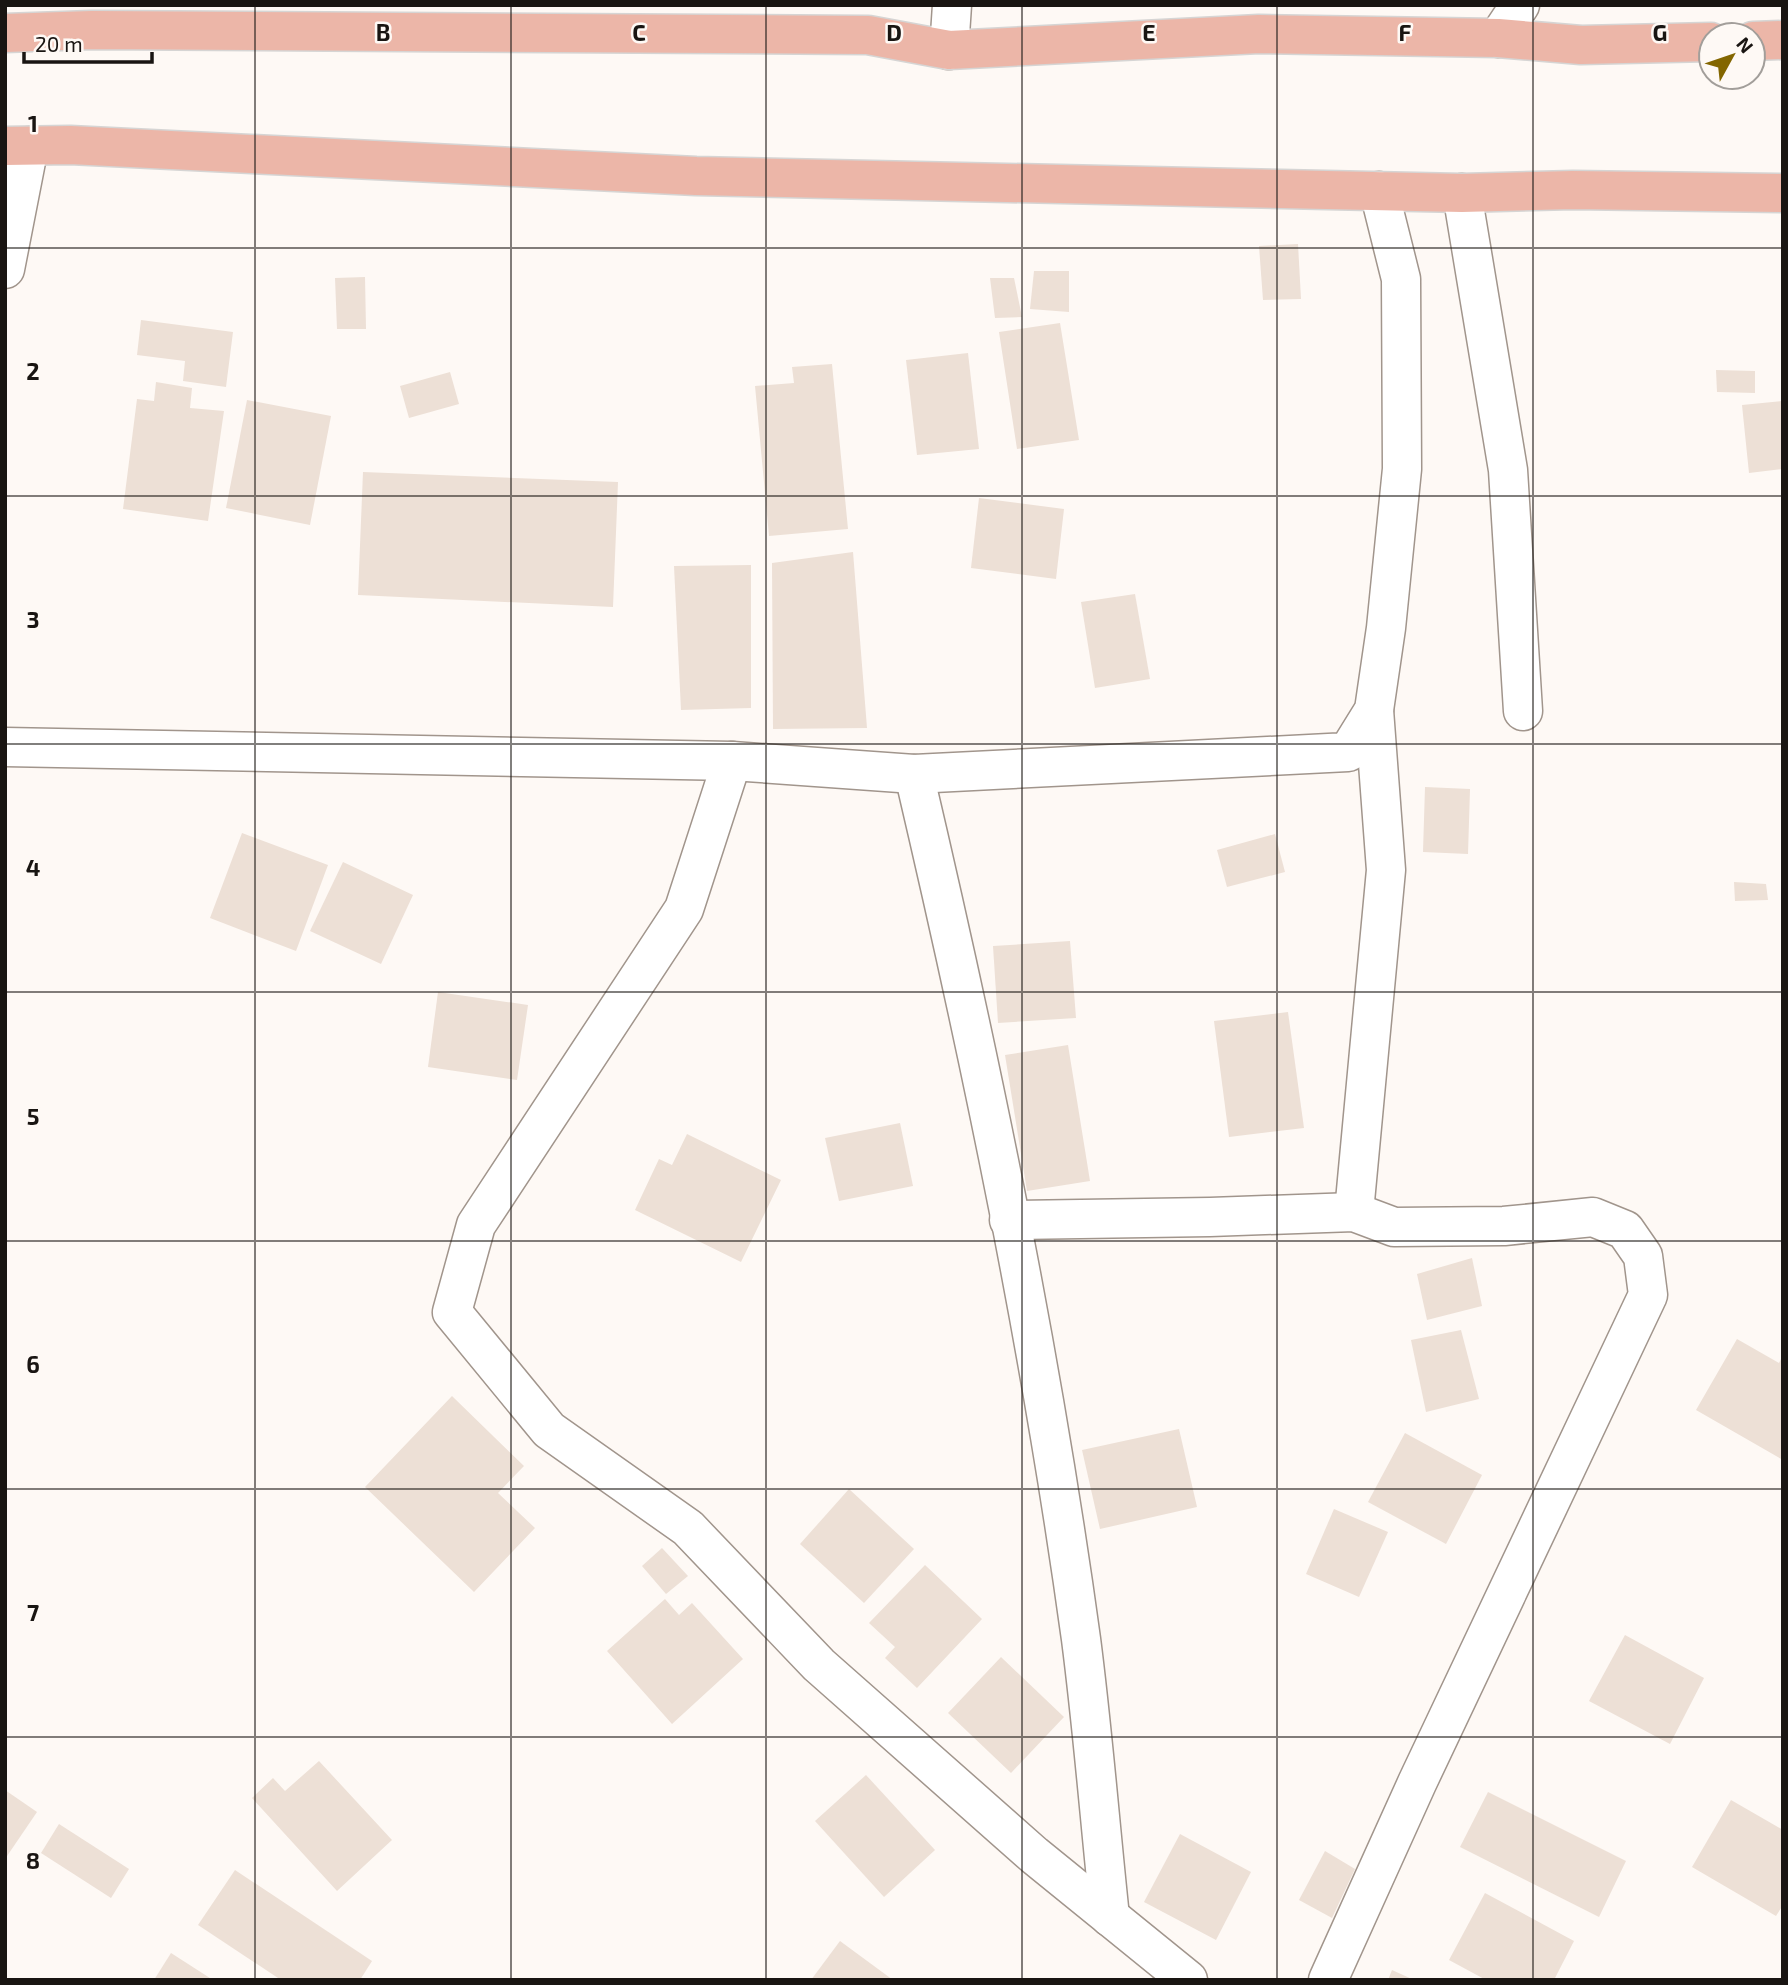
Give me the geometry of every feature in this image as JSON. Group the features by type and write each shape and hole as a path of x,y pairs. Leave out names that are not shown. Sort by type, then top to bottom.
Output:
{"main road":[{"path":"5,33 92,30 868,35 949,50 1259,34 1498,38 1581,45 1697,42"},
{"path":"17,146 70,145 696,176 1462,193 1573,190 1783,193"}],"street":[{"path":"949,50 952,5"},
{"path":"1498,38 1520,5"},
{"path":"5,269 17,146"},
{"path":"1354,1212 1386,870 1374,710 1386,628 1402,469 1401,279 1379,191"},
{"path":"1462,193 1508,470 1523,711"},
{"path":"5,747 732,761 914,774 1348,752 1374,710"},
{"path":"732,761 684,909 476,1225 452,1312 550,1430 688,1528 819,1665 1034,1855 1188,1980"},
{"path":"914,774 957,957 1035,1350 1081,1640 1110,1917"},
{"path":"1009,1220 1354,1212 1394,1227 1504,1226 1593,1217 1625,1230 1643,1256 1648,1295 1416,1783 1328,1980"}],"building":[{"path":"1298,244 1301,299 1263,300 1259,246"},
{"path":"1034,271 1069,271 1069,312 1030,309"},
{"path":"365,277 366,329 337,329 335,278"},
{"path":"990,278 1014,278 1022,317 995,318"},
{"path":"141,320 233,332 226,387 183,381 185,361 137,355"},
{"path":"1060,323 1079,440 1017,449 999,332"},
{"path":"968,353 979,449 917,455 906,360"},
{"path":"832,364 848,529 769,536 755,386 794,383 792,367"},
{"path":"1716,370 1755,371 1755,393 1717,392"},
{"path":"450,372 459,404 409,418 400,386"},
{"path":"156,382 192,388 190,408 224,411 208,521 123,509 137,399 154,401"},
{"path":"247,400 331,416 310,525 226,508"},
{"path":"1782,401 1783,469 1749,473 1742,405"},
{"path":"363,472 618,482 613,607 358,595"},
{"path":"979,498 1064,509 1056,579 971,568"},
{"path":"853,552 867,728 773,729 772,563"},
{"path":"751,565 751,708 681,710 674,566"},
{"path":"1135,594 1150,679 1095,688 1081,602"},
{"path":"1425,787 1470,789 1468,854 1423,852"},
{"path":"242,833 328,865 296,951 210,918"},
{"path":"1275,834 1285,872 1227,887 1217,850"},
{"path":"343,862 413,895 381,964 310,931"},
{"path":"1734,882 1766,884 1768,900 1735,901"},
{"path":"1070,941 1076,1018 998,1023 993,946"},
{"path":"438,992 528,1005 517,1080 428,1067"},
{"path":"1288,1012 1304,1128 1229,1137 1214,1021"},
{"path":"1068,1045 1090,1181 1027,1191 1005,1055"},
{"path":"900,1123 913,1186 839,1201 825,1138"},
{"path":"687,1134 781,1180 741,1262 635,1210 659,1159 672,1165"},
{"path":"1472,1258 1482,1306 1427,1320 1417,1274"},
{"path":"1461,1330 1479,1399 1426,1412 1411,1340"},
{"path":"1737,1339 1779,1363 1783,1355 1783,1460 1696,1410"},
{"path":"452,1396 524,1466 498,1493 535,1528 474,1592 365,1487"},
{"path":"1179,1429 1197,1507 1100,1529 1082,1450"},
{"path":"1405,1433 1482,1475 1446,1544 1368,1502"},
{"path":"849,1489 914,1549 864,1603 800,1544"},
{"path":"1334,1509 1388,1532 1359,1597 1306,1574"},
{"path":"662,1548 688,1576 666,1594 642,1566"},
{"path":"925,1565 982,1619 917,1688 885,1658 895,1647 869,1623"},
{"path":"665,1599 679,1615 692,1603 743,1659 672,1724 607,1651"},
{"path":"1625,1635 1704,1678 1670,1744 1589,1701"},
{"path":"1001,1657 1064,1717 1011,1773 948,1713"},
{"path":"319,1761 392,1840 337,1891 252,1798 273,1778 285,1791"},
{"path":"866,1775 935,1850 884,1897 815,1821"},
{"path":"5,1790 37,1812 5,1859"},
{"path":"1488,1792 1626,1861 1599,1917 1460,1847"},
{"path":"1731,1800 1783,1830 1783,1905 1776,1916 1692,1867"},
{"path":"59,1824 129,1869 111,1898 41,1853"},
{"path":"1180,1834 1251,1872 1216,1940 1144,1902"},
{"path":"1325,1851 1355,1869 1332,1918 1299,1900"},
{"path":"235,1870 372,1961 360,1980 281,1980 198,1925"},
{"path":"1485,1893 1574,1941 1554,1980 1486,1980 1449,1960"},
{"path":"840,1941 893,1980 811,1980"},
{"path":"171,1953 213,1980 154,1980"},
{"path":"1392,1970 1414,1980 1388,1980"}]}
